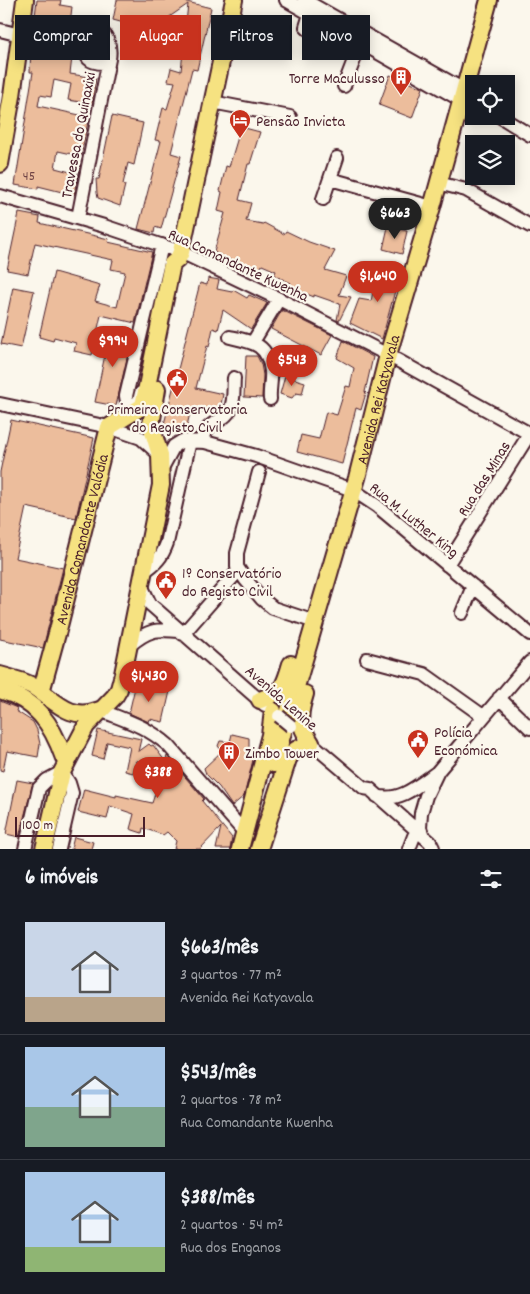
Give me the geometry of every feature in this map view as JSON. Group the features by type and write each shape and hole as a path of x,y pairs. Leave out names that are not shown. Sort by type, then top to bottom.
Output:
{"main road":[{"path":"22,15 24,0"},
{"path":"109,427 143,406 174,251 212,102 234,0"},
{"name":"Avenida Rei Katyavala","path":"473,75 489,0"},
{"path":"0,164 6,94 15,56"},
{"name":"Avenida Rei Katyavala","path":"283,719 353,490 388,355 438,183 465,106"},
{"path":"63,765 86,726 116,696 130,644 160,485 160,462 151,425 179,276 180,267 174,251"},
{"name":"Avenida Comandante Valódia","path":"42,693 109,427"},
{"path":"260,700 275,694 284,686 321,576 330,566"},
{"path":"259,849 288,759 291,753 297,749 311,744 302,727 299,716 332,594 333,583 330,566"},
{"path":"0,675 16,679 76,714 86,714 100,710"},
{"path":"0,690 17,694 27,700 43,717 52,729 63,765"},
{"path":"42,693 62,729 63,765 44,849"},
{"path":"240,849 270,735 283,719"},
{"path":"250,849 283,719"}],"street":[{"path":"286,0 310,14"},
{"path":"304,0 323,15"},
{"path":"0,30 15,34"},
{"path":"370,48 465,96"},
{"path":"90,60 92,62 104,63 108,60"},
{"name":"Travessa do Quinaxixi","path":"78,218 109,60"},
{"path":"344,86 351,60"},
{"path":"212,102 290,117"},
{"path":"514,125 530,135"},
{"path":"323,199 337,158"},
{"path":"330,179 432,207"},
{"path":"438,183 466,190 530,226"},
{"name":"Rua Comandante Kwenha","path":"0,196 78,218 174,251 279,299 388,355 530,434"},
{"path":"174,251 139,401 130,404 127,402 126,396 174,251"},
{"path":"254,342 279,299"},
{"path":"230,337 254,342 265,350 271,371 270,399"},
{"path":"142,579 157,564 165,549 195,441 207,428 229,412 232,403 234,378"},
{"path":"0,404 109,427 141,438 160,462 174,446 182,441 195,441"},
{"name":"Rua das Minas","path":"447,565 530,434"},
{"name":"Rua M. Luther King","path":"195,441 256,456 353,490 377,506 530,634"},
{"path":"259,472 236,561 239,570 262,600 273,608 306,619"},
{"path":"130,644 144,633 159,630 181,632 239,570"},
{"name":"Avenida Lenine","path":"142,579 150,604 311,744 364,788 370,789 426,846 433,848"},
{"path":"462,613 473,586"},
{"path":"367,659 424,674 483,716"},
{"path":"409,849 418,836 421,813 426,796 438,771 530,662"},
{"path":"499,698 530,728"},
{"path":"100,710 146,728 158,736 245,833"},
{"path":"25,849 39,788 63,765 72,793 59,849"},
{"path":"377,796 385,798 400,795 416,787 438,771"},
{"name":"Avenida Lenine","path":"364,788 366,794 418,836"}],"building":[{"path":"37,0 61,0 60,5 72,7 71,15 35,15"},
{"path":"117,0 179,0 211,8 201,52 201,15 187,15 188,4 172,15 120,15 120,22 113,20"},
{"path":"30,60 72,60 70,74 96,78 92,104 68,100 71,84 54,80 51,97 40,95 38,106 89,117 81,156 58,151 55,168 78,174 74,195 38,186 38,189 15,185 33,72 30,72"},
{"path":"182,60 199,60 197,70 192,69 171,153 181,156 161,229 155,227 154,233 138,229 161,141 155,140 163,108 167,109 175,82 168,81 171,68 181,71"},
{"name":"Torre Maculusso","path":"390,75 423,88 412,118 379,105"},
{"path":"112,116 143,123 134,165 128,163 120,206 98,198 97,193 96,179 99,179"},
{"path":"241,127 260,132 250,164 248,164 239,200 251,203 246,221 264,223 284,234 286,231 335,251 325,270 346,276 339,295 351,297 339,321 337,320 340,304 302,292 290,285 291,283 274,275 276,271 262,265 259,271 239,262 238,264 214,252 225,213 218,211 222,192 220,191 226,166 229,167"},
{"path":"19,213 40,217 39,223 109,239 108,242 152,252 135,323 101,315 92,355 74,351 76,343 54,337 53,341 39,337 54,272 100,285 95,301 117,307 125,272 111,269 113,260 35,243 28,274 7,270"},
{"path":"388,227 407,231 402,254 383,249"},
{"path":"388,265 401,268 382,339 350,323 359,299 371,301 377,273"},
{"path":"208,278 219,280 217,289 232,292 233,290 247,298 249,295 267,303 251,329 223,310 218,330 213,328 196,388 223,394 220,410 213,414 191,409 186,430 164,424 200,283 207,285"},
{"path":"13,287 34,291 21,348 1,344"},
{"path":"282,310 332,335 321,355 271,329"},
{"path":"110,331 132,336 116,406 95,402"},
{"path":"343,341 373,357 366,393 361,410 356,408 342,464 297,452 301,435 319,439 326,412 337,415 346,386 350,387 354,368 337,358"},
{"path":"246,356 257,356 261,364 263,375 262,398 244,397"},
{"path":"285,376 305,382 302,394 296,393 292,398 280,394"},
{"path":"11,420 94,438 76,518 26,507 15,558 63,568 43,648 0,639 0,472"},
{"path":"136,683 170,691 163,722 150,719 149,722 129,713"},
{"path":"0,701 17,708 16,711 33,722 40,744 38,757 7,751 3,771 0,770"},
{"path":"98,730 141,739 138,752 149,744 153,745 165,761 167,756 204,799 202,801 232,838 230,849 216,849 221,827 200,849 174,849 176,841 167,832 163,835 143,828 142,833 130,829 134,814 110,806 107,819 78,812 84,789 152,803 164,766 150,777 137,760 133,773 125,771 130,747 107,742 103,759 92,756"},
{"name":"Zimbo Tower","path":"232,734 249,738 249,749 254,756 244,796 232,806 219,787 206,774 204,768 222,751 218,746 220,741 230,742"},
{"path":"17,780 33,783 19,837 6,834"},
{"path":"74,837 93,842 91,849 71,849"}],"place":[{"name":"Torre Maculusso","path":"401,96"},
{"name":"Pensão Invicta","path":"240,139"},
{"name":"Primeira Conservatoria do Registo Civil","path":"177,398"},
{"name":"1º Conservatório do Registo Civil","path":"166,600"},
{"name":"Polícia Económica","path":"418,759"},
{"name":"Zimbo Tower","path":"229,771"}]}
